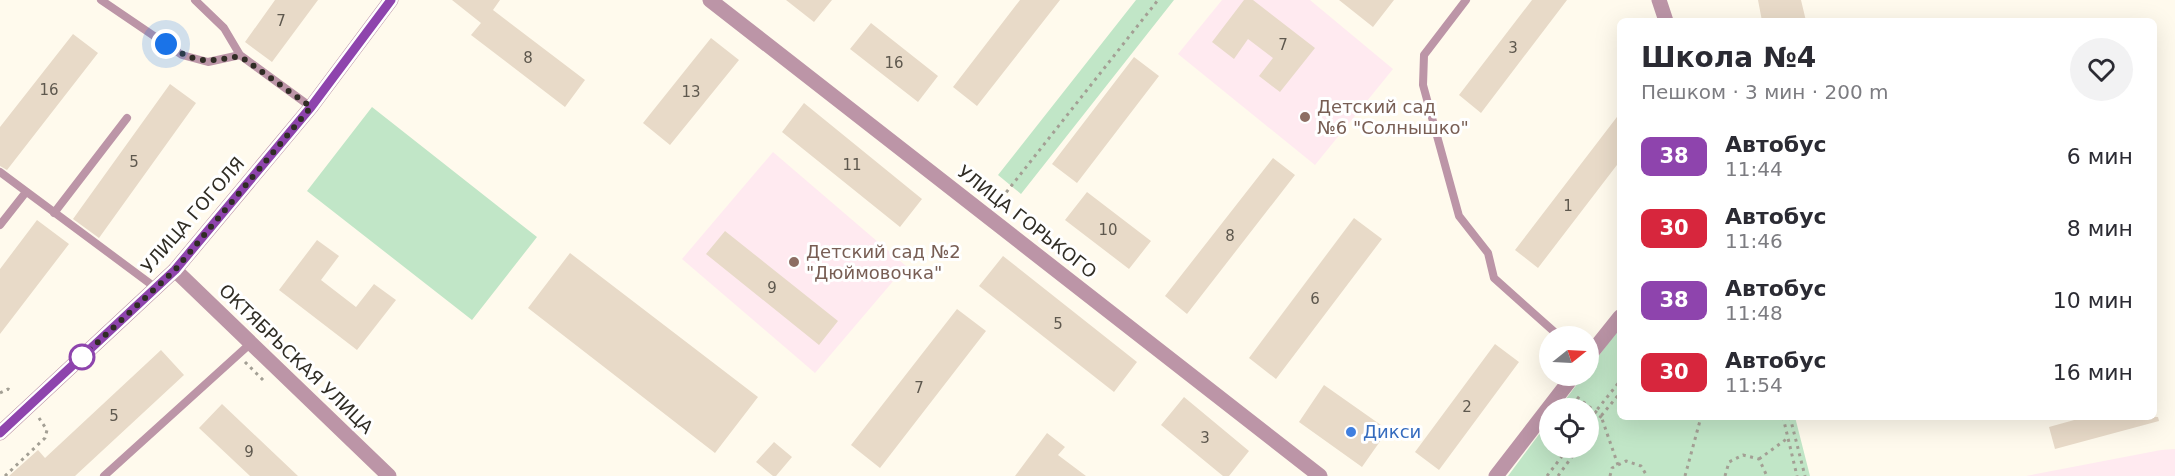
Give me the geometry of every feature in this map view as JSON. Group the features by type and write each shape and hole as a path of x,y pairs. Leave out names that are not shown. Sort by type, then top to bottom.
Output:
{"street":[{"name":"УЛИЦА ГОГОЛЯ","path":"0,433 175,270 311,107 391,0"},
{"name":"УЛИЦА ГОРЬКОГО","path":"710,0 1320,476"},
{"path":"1659,0 1665,18"},
{"name":"ОКТЯБРЬСКАЯ УЛИЦА","path":"175,270 389,476"},
{"path":"1599,343 1617,321"},
{"path":"1496,476 1566,386"}],"lane":[{"path":"101,0 182,55 208,62 240,56"},
{"path":"195,0 224,28 240,56 311,107"},
{"path":"1466,0 1424,55 1423,85 1459,216 1488,253 1494,278 1548,326"},
{"path":"54,213 127,118"},
{"path":"0,172 156,288"},
{"path":"0,225 26,192"},
{"path":"104,476 250,343"}],"path":[{"path":"988,216 1158,0"},
{"path":"238,354 263,380"},
{"path":"1599,407 1617,385"},
{"path":"0,393 8,389 13,392"},
{"path":"1574,394 1579,398"},
{"path":"1599,419 1617,397"},
{"path":"1601,416 1618,465"},
{"path":"5,476 45,438 47,430 39,418"},
{"path":"1685,476 1700,420"},
{"path":"1784,420 1797,476"},
{"path":"1791,420 1805,476"},
{"path":"1725,476 1730,462 1743,455 1759,459 1788,438"},
{"path":"1547,476 1561,458"},
{"path":"1558,476 1571,458"},
{"path":"1759,459 1765,476"},
{"path":"1610,476 1612,468 1626,461 1641,466 1647,476"}],"shaded area":[{"name":"Детский сад №6 \"Солнышко\"","path":"1222,0 1310,0 1393,69 1315,165 1178,54"},
{"name":"Детский сад №2 \"Дюймовочка\"","path":"773,152 906,266 815,373 682,259"},
{"path":"2175,449 2175,476 2026,476 2161,450"}],"green space":[{"path":"1136,0 1174,0 1021,194 998,175"},
{"path":"372,107 537,237 472,320 307,191"},
{"path":"1617,331 1617,420 1796,420 1810,476 1508,476 1539,434 1539,458 1599,458 1599,398 1567,398 1576,386 1599,386 1599,355"}],"building":[{"path":"275,0 318,0 272,62 245,42"},
{"path":"452,0 500,0 493,10 585,80 565,107 471,35 481,23"},
{"path":"786,0 832,0 814,22"},
{"path":"1020,0 1060,0 977,106 953,87"},
{"name":"Детский сад №6 \"Солнышко\"","path":"1244,0 1253,0 1315,48 1280,92 1259,76 1273,58 1248,39 1234,59 1212,42"},
{"path":"1339,0 1394,0 1373,27"},
{"path":"1532,0 1567,0 1481,113 1459,95"},
{"path":"1758,0 1801,0 1805,18 1761,18"},
{"path":"871,23 938,76 918,102 850,49"},
{"path":"73,34 98,53 7,170 0,166 0,127"},
{"path":"711,38 739,60 670,145 643,123"},
{"path":"1134,57 1159,76 1077,183 1052,164"},
{"path":"170,84 196,103 99,238 73,219"},
{"path":"804,103 922,199 900,227 782,132"},
{"path":"1617,117 1617,165 1538,268 1515,250"},
{"path":"1273,158 1295,175 1187,314 1165,296"},
{"path":"1087,192 1151,241 1129,269 1065,220"},
{"path":"1354,218 1382,239 1276,379 1249,358"},
{"path":"37,220 69,244 0,334 0,269"},
{"path":"725,231 838,321 819,345 706,254"},
{"path":"317,240 339,256 321,280 356,307 374,284 396,300 357,350 279,290"},
{"path":"570,253 758,397 715,453 528,308"},
{"path":"1003,256 1137,362 1114,392 979,286"},
{"path":"957,309 986,331 880,468 851,445"},
{"path":"1495,344 1519,362 1439,470 1415,452"},
{"path":"161,350 184,375 75,476 9,476 38,450 45,458"},
{"path":"1324,385 1388,430 1362,467 1299,422"},
{"path":"1184,397 1249,451 1229,476 1223,476 1161,425"},
{"path":"222,404 298,476 250,476 199,428"},
{"path":"2158,417 2159,421 2055,449 2049,427 2074,420 2157,420"},
{"path":"1047,433 1065,447 1058,455 1086,476 1015,476"},
{"path":"774,442 792,457 776,476 756,462"}],"bus line":[{"name":"38","path":"0,433 175,270 311,107 391,0"}],"place":[{"name":"Детский сад №6 \"Солнышко\"","path":"1305,117"},
{"name":"Детский сад №2 \"Дюймовочка\"","path":"794,262"},
{"name":"Дикси","path":"1351,432"}],"route":[{"path":"82,357 175,270 311,107 240,56 208,62 182,55 166,44"}]}
